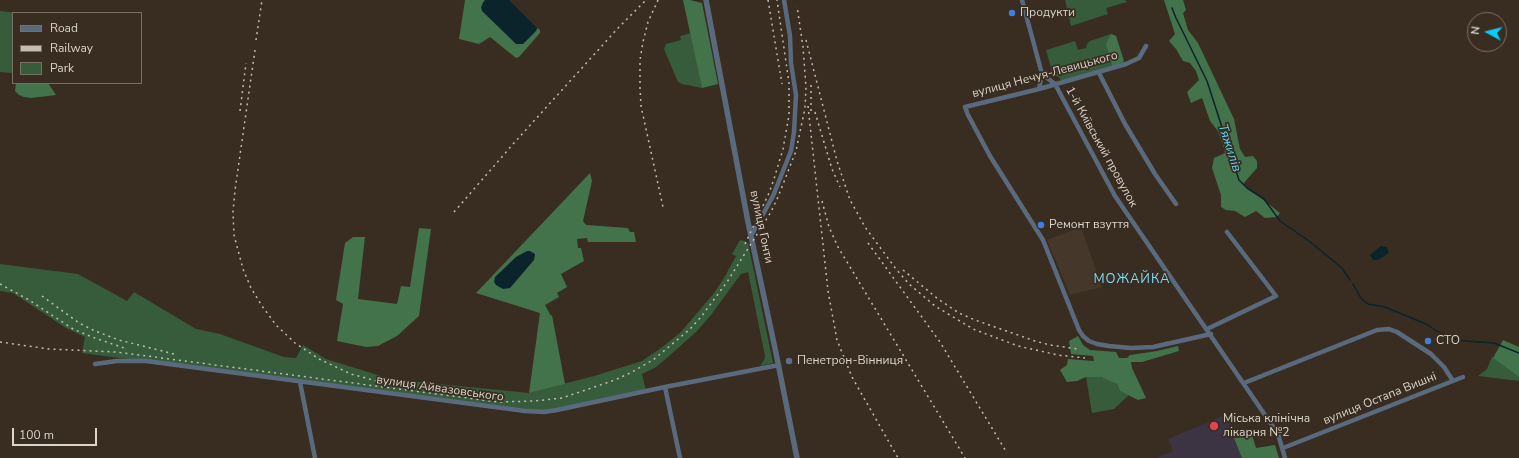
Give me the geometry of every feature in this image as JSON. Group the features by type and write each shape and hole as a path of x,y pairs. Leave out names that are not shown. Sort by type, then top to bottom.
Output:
{"street":[{"name":"вулиця Гонти","path":"706,0 751,236 779,365 797,458"},
{"path":"751,236 773,196 791,151 794,132 796,95 791,64 790,36 784,0"},
{"path":"1022,0 1042,74 1039,89"},
{"name":"вулиця Нечуя-Левицького","path":"1146,46 1139,58 1099,73 965,107 990,156 1043,240 1079,330 1083,336 1089,341 1097,344 1131,348 1154,347 1211,334"},
{"path":"1099,73 1125,124 1155,174 1176,204"},
{"name":"1-й Київський провулок","path":"1042,74 1054,84 1115,196 1211,334 1278,434 1285,458"},
{"path":"1207,329 1276,296 1227,232"},
{"path":"1244,383 1377,330 1389,329 1397,332 1431,354 1444,367 1453,381"},
{"name":"вулиця Айвазовського","path":"95,364 117,361 146,361 525,411 544,412 779,365"},
{"name":"вулиця Остапа Вишні","path":"1283,448 1463,377"},
{"path":"300,382 315,458"},
{"path":"664,387 680,458"}],"shaded area":[{"path":"1081,227 1102,287 1070,295 1047,240"},
{"name":"Міська клінічна лікарня №2","path":"1225,415 1238,448 1257,448 1275,445 1279,458 1156,458 1173,451 1168,439"}],"green space":[{"path":"465,0 485,0 482,4 536,31 537,28 540,30 540,33 519,57 516,58 490,37 479,44 459,39"},
{"path":"683,0 702,3 718,84 702,88"},
{"path":"1065,0 1125,0 1127,2 1106,8 1108,14 1071,26"},
{"path":"1164,0 1183,0 1186,10 1183,13 1188,30 1198,43 1234,119 1240,149 1245,157 1253,156 1257,161 1257,168 1243,184 1280,213 1277,217 1265,218 1256,211 1245,217 1235,211 1226,210 1221,207 1221,195 1212,168 1214,158 1225,153 1223,145 1218,131 1210,121 1202,98 1191,103 1187,92 1199,80 1196,71 1190,63 1183,61 1169,41 1175,34"},
{"path":"0,11 12,12 12,73 0,72"},
{"path":"691,33 702,88 678,82 664,49 666,44 681,40 680,36"},
{"path":"1111,34 1116,36 1124,63 1061,81 1059,77 1053,75 1046,50 1075,41 1078,50 1086,48 1090,41"},
{"path":"1111,34 1116,36 1124,61 1113,67 1106,44"},
{"path":"16,84 49,84 56,95 31,98 19,95 15,91"},
{"path":"590,173 592,181 583,221 585,224 628,228 630,232 634,232 636,242 588,242 587,238 577,239 578,248 581,248 584,261 561,274 567,287 557,293 559,297 545,305 551,316 552,315 565,384 529,393 540,313 476,293"},
{"path":"419,228 431,229 419,316 397,336 378,346 366,347 337,341 343,304 336,300 345,243 353,237 365,237 358,299 397,304 401,286 410,287"},
{"path":"740,240 748,243 773,363 760,366 765,356 748,272 741,274 711,315 697,331 656,367 642,374 646,391 544,412 82,353 85,337 66,328 13,293 0,291 0,264 78,274 127,301 134,292 196,329 220,334 284,357 296,358 303,345 326,359 384,377 529,393 594,376 642,361 661,348 681,332 714,293 736,256 732,254"},
{"path":"1078,336 1083,345 1090,350 1116,352 1119,358 1127,358 1130,355 1178,346 1179,351 1142,362 1131,362 1132,368 1146,398 1138,400 1120,391 1117,384 1101,377 1086,377 1077,381 1067,382 1060,370 1067,365 1068,359 1094,361 1093,356 1071,354 1069,341"},
{"path":"1503,340 1519,347 1519,377 1493,358"},
{"path":"1492,357 1519,377 1519,381 1478,376 1487,369"},
{"path":"1086,377 1100,377 1111,380 1117,384 1120,391 1129,395 1114,409 1092,413"},
{"path":"1252,435 1256,448 1275,445 1279,458 1242,458 1234,438"}],"water":[{"path":"485,0 509,0 537,28 536,31 523,44 516,44 482,11 481,7"},
{"path":"1381,246 1387,247 1389,253 1378,260 1373,260 1370,255"},
{"path":"527,251 535,254 534,260 510,288 503,289 496,285 494,282 495,277 516,257"}],"waterway":[{"name":"Тяжилів","path":"1172,8 1207,81 1239,180 1247,188 1264,199 1280,221 1309,241 1342,268 1350,280"},
{"name":"Тяжилів","path":"1353,284 1361,298 1368,304 1385,307 1426,324 1438,332 1455,339 1494,343 1519,353"}],"railway":[{"path":"256,40 262,0"},
{"path":"454,212 619,27 646,0"},
{"path":"658,0 648,22 643,42 640,60 640,88 641,106 663,207"},
{"path":"768,0 782,84"},
{"path":"745,244 774,179 783,149 789,115 789,83 777,0"},
{"path":"0,342 49,349 116,352 498,402 534,401 562,398 615,380 653,360 689,330 701,317 727,282 771,212 796,151 805,108 806,87 803,47 797,6"},
{"path":"806,40 837,161 850,200 865,227 909,284 935,306 973,329 1018,346 1058,355 1085,358"},
{"path":"255,50 233,212 234,235 243,269 251,288 262,306 276,325 295,343 319,359 351,374 384,383"},
{"path":"240,111 246,63"},
{"path":"811,85 811,113"},
{"path":"808,106 828,291 837,340 852,377 898,458"},
{"path":"815,112 832,169 840,187"},
{"path":"822,201 829,227 838,247 965,458"},
{"path":"868,243 940,342 1007,453"},
{"path":"903,270 938,299 959,313 1035,341 1078,349"},
{"path":"0,284 29,300 73,329 127,349"},
{"path":"42,296 79,323 95,331 119,340 174,354"}],"place":[{"name":"Продукти","path":"1012,13"},
{"name":"Ремонт взуття","path":"1041,225"},
{"name":"СТО","path":"1428,341"},
{"name":"Пенетрон-Вінниця","path":"789,361"},
{"name":"Міська клінічна лікарня №2","path":"1214,426"}],"district":[{"name":"МОЖАЙКА","path":"1132,280"}]}
